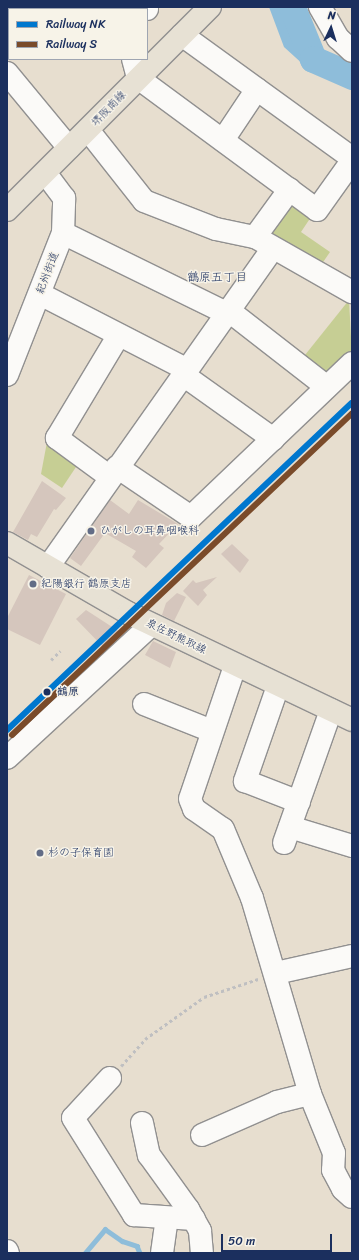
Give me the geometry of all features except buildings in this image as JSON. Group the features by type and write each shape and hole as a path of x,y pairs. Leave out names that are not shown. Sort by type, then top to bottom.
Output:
{"main road":[{"name":"堺阪南線","path":"7,210 88,130 136,69 182,35 210,7"},
{"name":"泉佐野熊取線","path":"7,543 151,625 352,720"}],"street":[{"path":"320,7 338,38 352,51"},
{"path":"182,35 352,158"},
{"path":"136,69 223,140 317,210 352,162"},
{"path":"7,72 69,148"},
{"path":"223,140 257,89"},
{"path":"88,130 144,200 216,229 264,243 352,292"},
{"name":"紀州街道","path":"7,375 63,232 64,198 45,173"},
{"path":"48,567 227,311 264,243 290,189"},
{"path":"63,232 227,311 327,387"},
{"path":"40,294 184,371 273,439"},
{"path":"119,335 56,438 192,517 352,363"},
{"path":"7,758 151,625"},
{"path":"235,666 190,799 194,809 223,829 252,898 276,973 310,1094 334,1153 333,1170 343,1189 352,1197"},
{"path":"278,686 245,781 299,802"},
{"path":"144,704 212,731"},
{"path":"331,710 287,835 352,846"},
{"path":"276,973 352,956"},
{"path":"110,1078 73,1118 134,1215 194,1219"},
{"path":"202,1135 277,1102 310,1094"},
{"path":"142,1123 149,1155 194,1219 200,1231 202,1253"},
{"path":"162,1253 167,1218"}],"path":[{"path":"51,660 60,651"},
{"path":"110,1078 145,1039 204,997 276,973"}],"green space":[{"path":"292,201 311,217 301,232 330,252 319,268 269,236"},
{"path":"349,300 352,356 327,380 301,360"},
{"path":"47,442 78,464 62,488 41,474"}],"water":[{"path":"269,7 285,7 296,36 317,55 352,69 352,87 306,67 284,47"}],"waterway":[{"path":"292,7 313,59 352,76"},
{"path":"85,1253 105,1229 122,1241 137,1246 140,1253"}],"rail line":[{"name":"NK","path":"7,730 352,403"},
{"name":"S","path":"12,735 352,413"}],"place":[{"name":"ひがしの耳鼻咽喉科","path":"91,531"},
{"name":"紀陽銀行 鶴原支店","path":"33,584"},
{"name":"鶴原","path":"47,692"},
{"name":"杉の子保育園","path":"40,853"}],"district":[{"name":"鶴原五丁目","path":"217,278"}]}
